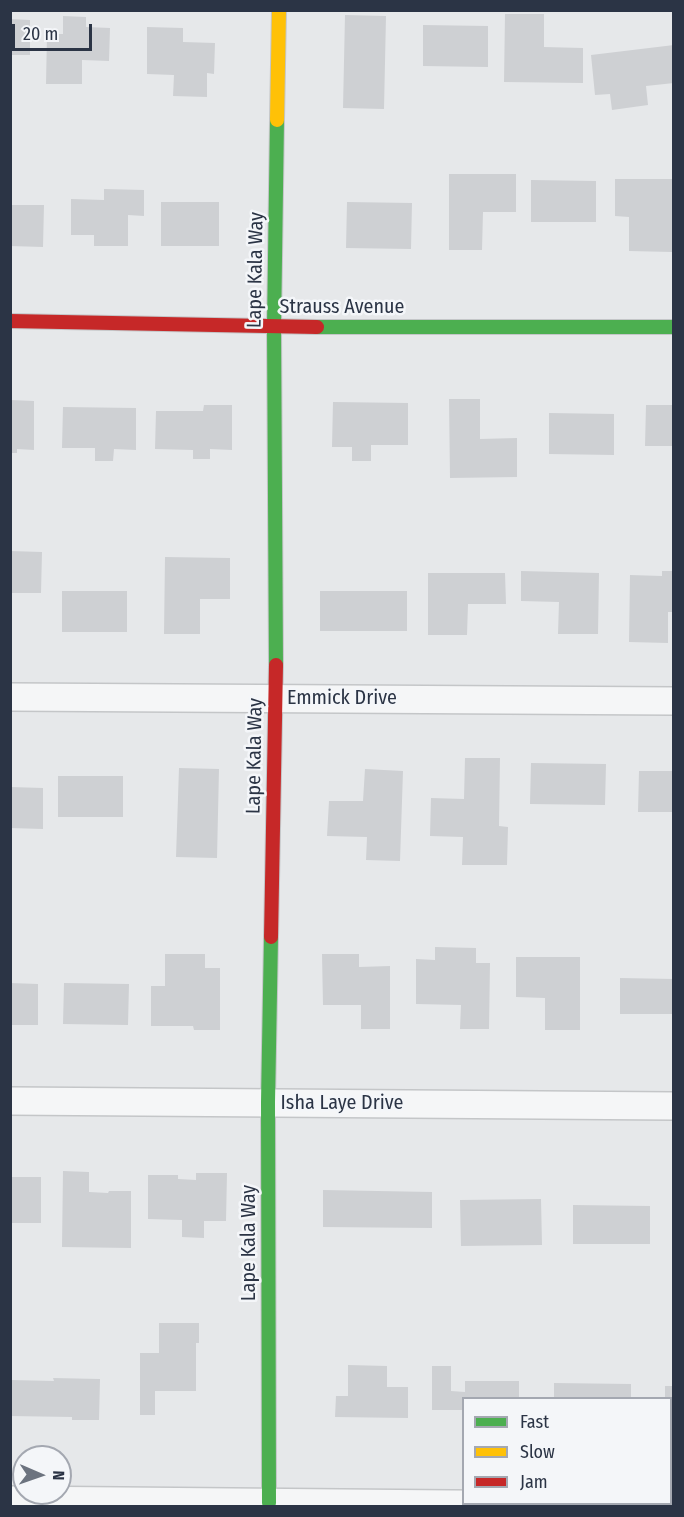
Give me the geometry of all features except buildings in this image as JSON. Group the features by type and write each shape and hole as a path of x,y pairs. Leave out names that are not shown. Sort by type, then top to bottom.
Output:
{"street":[{"name":"Lape Kala Way","path":"269,1503 268,1102 276,697 274,327 279,10"},
{"name":"Strauss Avenue","path":"10,321 274,327 674,327"},
{"name":"Emmick Drive","path":"10,697 674,701"},
{"name":"Isha Laye Drive","path":"10,1101 674,1106"},
{"path":"10,1500 462,1504"},
{"path":"539,1505 674,1506"}],"traffic: fast":[{"path":"276,665 274,327 277,120"},
{"path":"317,327 674,327"},
{"path":"269,1503 268,1102 271,937"}],"traffic: slow":[{"path":"277,120 279,10"}],"traffic: jam":[{"path":"10,321 317,327"},
{"path":"271,937 276,665"}]}
